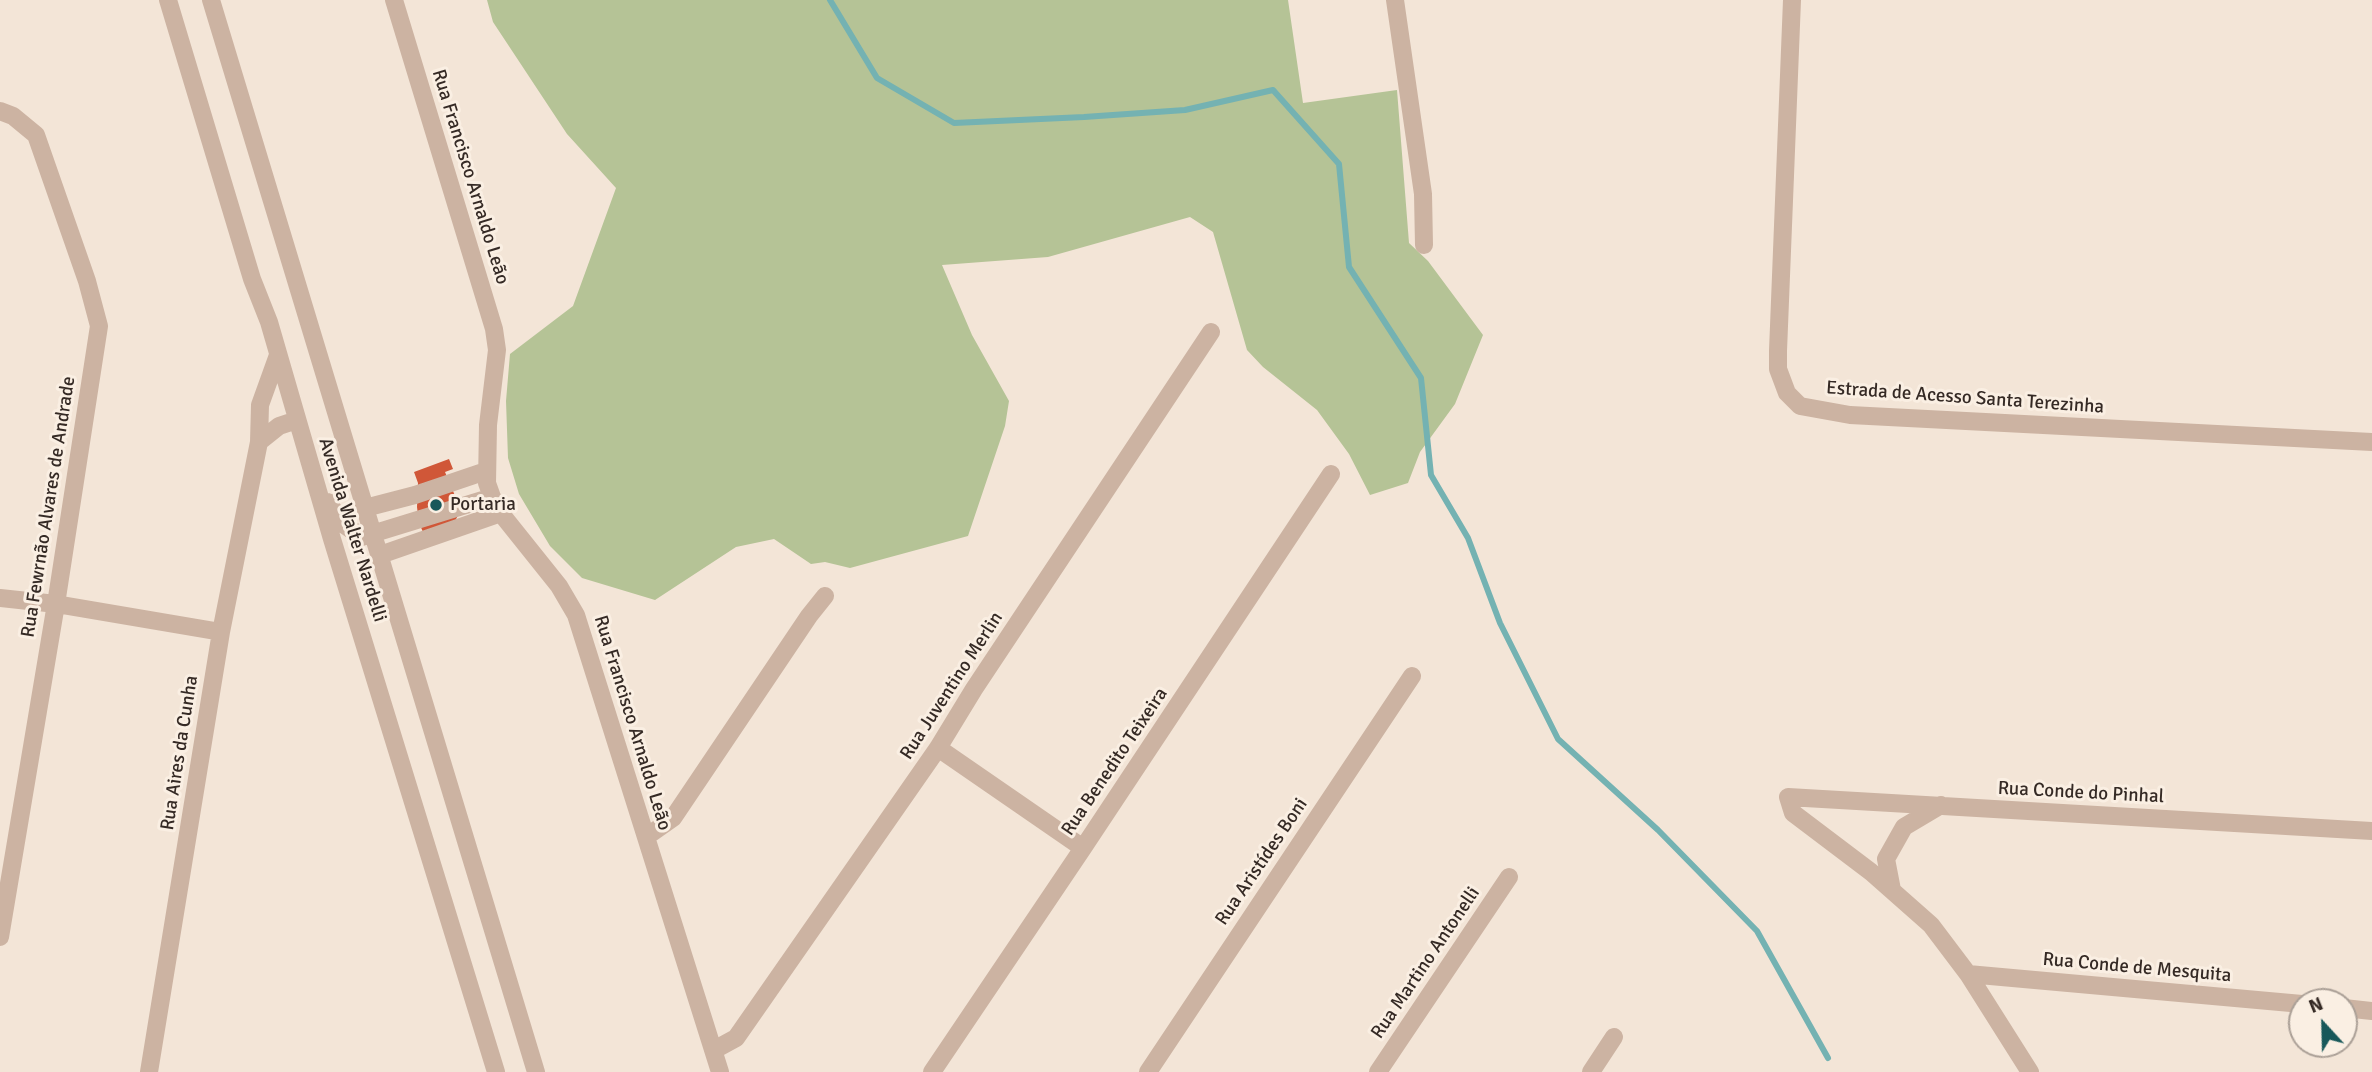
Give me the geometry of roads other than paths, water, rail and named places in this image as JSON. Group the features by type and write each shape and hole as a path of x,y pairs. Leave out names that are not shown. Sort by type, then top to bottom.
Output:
{"street":[{"name":"Avenida Walter Nardelli","path":"168,0 253,279 269,322 496,1072"},
{"name":"Avenida Walter Nardelli","path":"211,0 536,1072"},
{"name":"Rua Francisco Arnaldo Leão","path":"394,0 494,329 498,350 488,425 492,493 559,586 576,615 720,1072"},
{"path":"1395,0 1423,194 1424,246"},
{"name":"Estrada de Acesso Santa Terezinha","path":"1792,0 1778,369 1787,393 1800,406 1850,415 2372,442"},
{"name":"Rua Fewrnão Alvares de Andrade","path":"0,111 13,116 36,135 87,281 99,326 0,937"},
{"name":"Rua Juventino Merlin","path":"714,1050 736,1038 938,748 981,678 1211,332"},
{"name":"Rua Aires da Cunha","path":"149,1072 220,632 259,442 260,405 278,355"},
{"path":"259,442 279,426 297,420"},
{"path":"313,474 343,524 362,537 492,493"},
{"name":"Rua Benedito Teixeira","path":"932,1072 1331,474"},
{"path":"373,532 415,495 492,493"},
{"path":"646,837 673,818 825,596"},
{"path":"0,598 56,604 220,632"},
{"name":"Rua Aristídes Boni","path":"1148,1072 1412,676"},
{"path":"938,748 1083,848"},
{"name":"Rua Conde do Pinhal","path":"1892,890 1793,813 1788,797 2372,831"},
{"path":"1941,805 1904,827 1886,859 1892,890 1931,925 1968,974 2030,1072"},
{"name":"Rua Martino Antonelli","path":"1378,1072 1508,877"},
{"name":"Rua Conde de Mesquita","path":"1968,974 2288,1003"},
{"path":"1591,1072 1615,1037"}],"waterway":[{"path":"830,0 877,78 954,123 1185,110 1273,90 1339,164 1349,267 1421,378 1431,475 1468,538 1500,623 1558,739 1658,830 1757,931 1828,1058"}],"place":[{"name":"Portaria","path":"436,505"}]}
